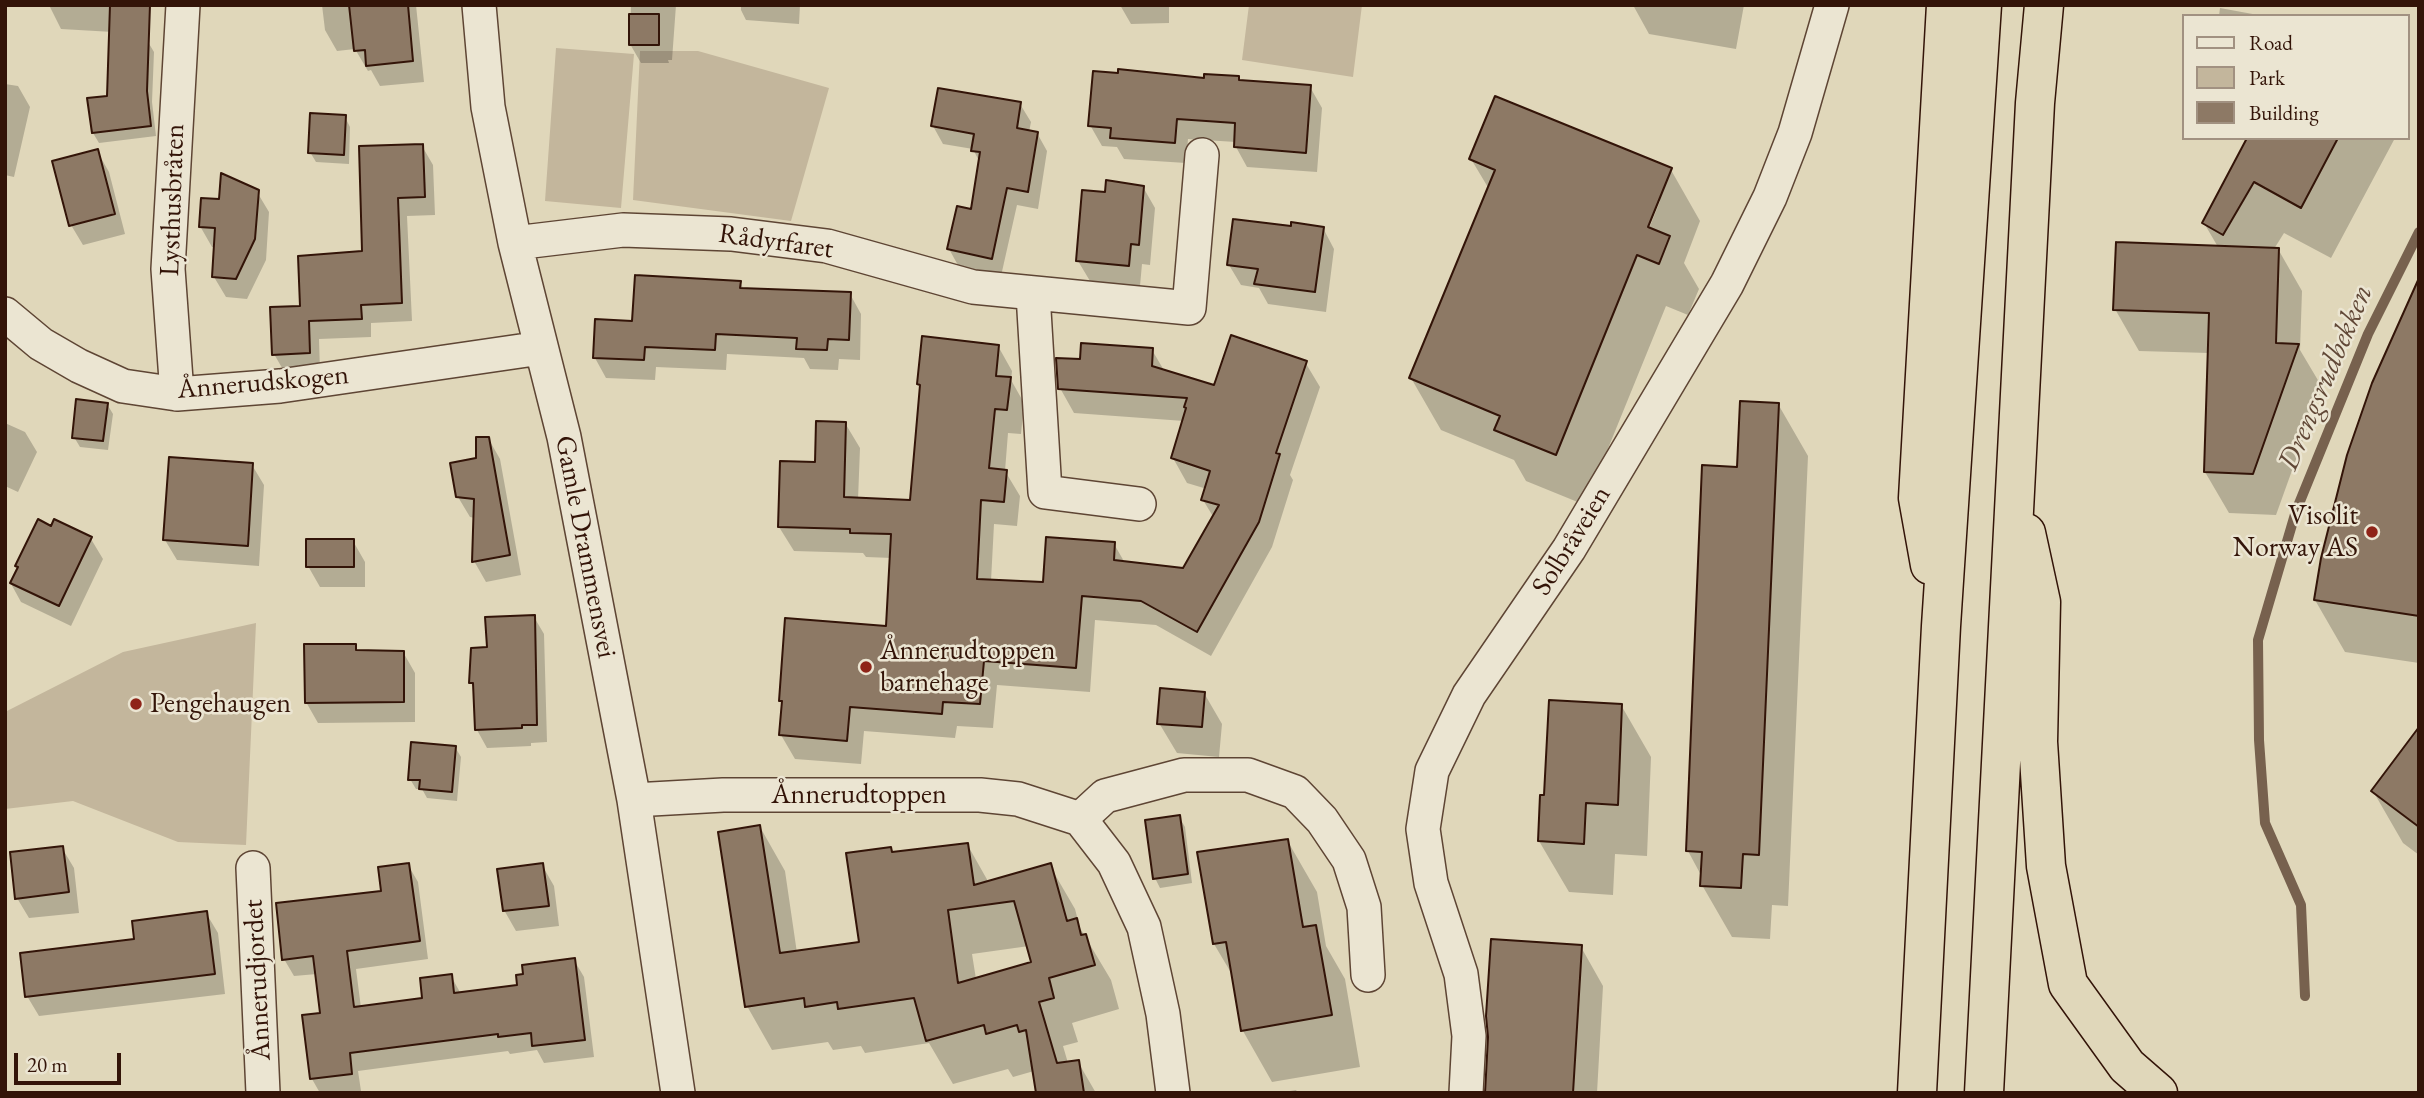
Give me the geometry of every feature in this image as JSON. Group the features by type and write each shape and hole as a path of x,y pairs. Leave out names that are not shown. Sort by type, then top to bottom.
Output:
{"highway":[{"path":"1941,626 1919,498 1946,5"},
{"path":"1917,1093 1941,626 1982,5"},
{"path":"1984,1093 2035,103 2045,5"},
{"path":"2015,485 2041,602 2038,742 2046,866 2068,984 2127,1066 2158,1093"}],"street":[{"name":"Lysthusbråten","path":"177,394 168,270 183,5"},
{"name":"Gamle Drammensvei","path":"479,5 488,107 515,243 564,438 634,800 678,1093"},
{"name":"Solbråveien","path":"1466,1093 1469,1036 1461,974 1431,883 1423,829 1432,771 1469,695 1569,550 1727,284 1770,197 1796,133 1832,5"},
{"name":"Rådyrfaret","path":"515,243 623,230 731,234 827,246 973,287 1189,309 1202,155"},
{"path":"1033,294 1045,492 1139,504"},
{"name":"Ånnerudskogen","path":"5,314 41,344 79,366 123,386 177,394 280,386 541,348"},
{"path":"1173,1093 1163,1014 1144,927 1114,863 1080,819 1105,796 1184,775 1248,775 1295,792 1322,820 1349,860 1364,907 1368,975"},
{"name":"Ånnerudtoppen","path":"634,800 711,795 980,795 1018,799 1080,819"},
{"name":"Ånnerudjordet","path":"253,868 263,1093"}],"green space":[{"path":"1249,5 1362,5 1353,77 1242,60"},
{"path":"556,48 634,54 621,208 545,201"},
{"path":"640,51 698,51 829,88 791,221 633,200"},
{"path":"256,623 246,845 178,842 73,801 5,809 5,712 123,652"}],"building":[{"path":"110,5 150,5 147,91 151,126 92,133 87,98 107,96"},
{"path":"349,5 408,5 413,61 366,66 365,50 354,51"},
{"path":"629,14 659,14 659,45 629,45"},
{"path":"1118,69 1204,78 1204,74 1239,76 1239,80 1311,85 1306,153 1234,147 1235,123 1177,119 1175,143 1110,138 1111,128 1088,126 1093,71 1118,73"},
{"path":"938,88 1021,102 1017,128 1038,132 1028,192 1007,188 992,259 947,249 957,206 971,209 980,152 971,151 974,134 931,126"},
{"path":"1495,96 1672,168 1648,227 1670,236 1659,264 1637,255 1556,455 1494,430 1500,416 1409,378 1495,170 1469,159"},
{"path":"310,113 346,115 344,155 308,153"},
{"path":"2246,140 2337,140 2301,208 2254,182 2223,235 2202,223"},
{"path":"423,144 425,197 398,198 402,303 361,305 362,319 309,321 310,353 272,355 270,307 300,306 298,256 362,251 359,146"},
{"path":"98,149 115,214 69,226 52,161"},
{"path":"221,173 259,190 255,239 236,279 212,277 215,228 199,227 201,198 219,199"},
{"path":"1106,180 1144,186 1139,245 1131,244 1129,266 1076,261 1082,190 1105,192"},
{"path":"1233,219 1324,227 1315,292 1254,284 1258,269 1227,265"},
{"path":"2116,242 2279,248 2276,343 2299,344 2253,474 2204,472 2209,313 2113,310"},
{"path":"635,275 741,281 740,288 851,292 849,340 828,339 827,350 796,349 797,338 716,334 715,350 645,347 644,360 593,358 595,319 632,321"},
{"path":"2419,278 2419,616 2314,600 2321,558 2347,455 2372,383"},
{"path":"1231,335 1307,361 1276,453 1280,454 1259,522 1197,632 1141,601 1082,596 1076,668 984,661 980,704 943,702 942,714 850,707 847,741 779,735 785,618 886,626 891,534 850,533 850,529 778,527 780,461 815,462 816,421 846,422 844,497 910,500 922,336 999,345 996,376 1011,377 1007,410 995,409 989,468 1007,470 1004,502 981,500 977,579 1043,582 1046,537 1115,542 1114,560 1183,568 1219,505 1201,500 1210,471 1171,458 1187,398 1058,389 1056,358 1080,359 1081,343 1153,348 1152,366 1214,385"},
{"path":"76,399 108,403 103,441 72,438"},
{"path":"1740,401 1779,403 1759,855 1743,854 1741,888 1700,886 1702,852 1686,851 1702,465 1737,467"},
{"path":"476,437 489,437 510,555 472,562 474,499 456,497 450,463 476,458"},
{"path":"169,457 253,463 248,546 163,540"},
{"path":"38,519 51,526 54,519 92,537 59,606 10,583 18,567 15,566"},
{"path":"306,539 354,539 354,567 306,567"},
{"path":"535,615 537,725 475,730 473,683 469,683 471,648 487,647 485,617"},
{"path":"304,644 356,644 356,650 404,651 404,702 305,703"},
{"path":"1160,688 1205,692 1202,727 1157,724"},
{"path":"1549,700 1622,704 1618,805 1586,803 1584,844 1538,841 1540,795 1544,795"},
{"path":"2419,727 2419,827 2371,791"},
{"path":"411,742 456,746 452,792 419,789 420,780 408,780"},
{"path":"1180,815 1188,874 1153,879 1145,820"},
{"path":"760,825 780,953 859,942 846,853 891,847 892,852 968,843 974,885 1051,863 1067,921 1077,918 1081,935 1086,934 1095,965 1049,978 1054,998 1039,1002 1057,1063 1079,1060 1084,1093 1036,1093 1026,1030 1019,1032 1017,1025 986,1034 984,1025 926,1041 914,998 838,1009 837,1002 805,1007 804,998 745,1007 718,832","holes":["1014,901 1031,962 958,983 948,910"]},
{"path":"1288,839 1303,927 1316,925 1332,1015 1241,1031 1226,942 1213,944 1197,852"},
{"path":"63,846 69,892 15,899 10,852"},
{"path":"409,863 420,941 347,951 354,1007 422,998 420,978 452,974 454,993 517,985 516,975 523,974 522,965 575,958 585,1040 532,1046 531,1033 498,1037 498,1034 350,1053 352,1074 310,1079 302,1015 320,1013 313,956 282,960 276,903 381,891 378,867"},
{"path":"543,863 549,906 503,911 497,869"},
{"path":"207,911 215,974 25,997 20,953 134,939 132,921"},
{"path":"1491,939 1582,945 1573,1093 1485,1093"}],"waterway":[{"name":"Drengsrudbekken","path":"2305,996 2301,905 2265,823 2259,740 2258,640 2296,511 2368,334 2419,232"}],"place":[{"name":"Visolit Norway AS","path":"2372,532"},
{"name":"Ånnerudtoppen barnehage","path":"866,667"},
{"name":"Pengehaugen","path":"136,704"}]}
